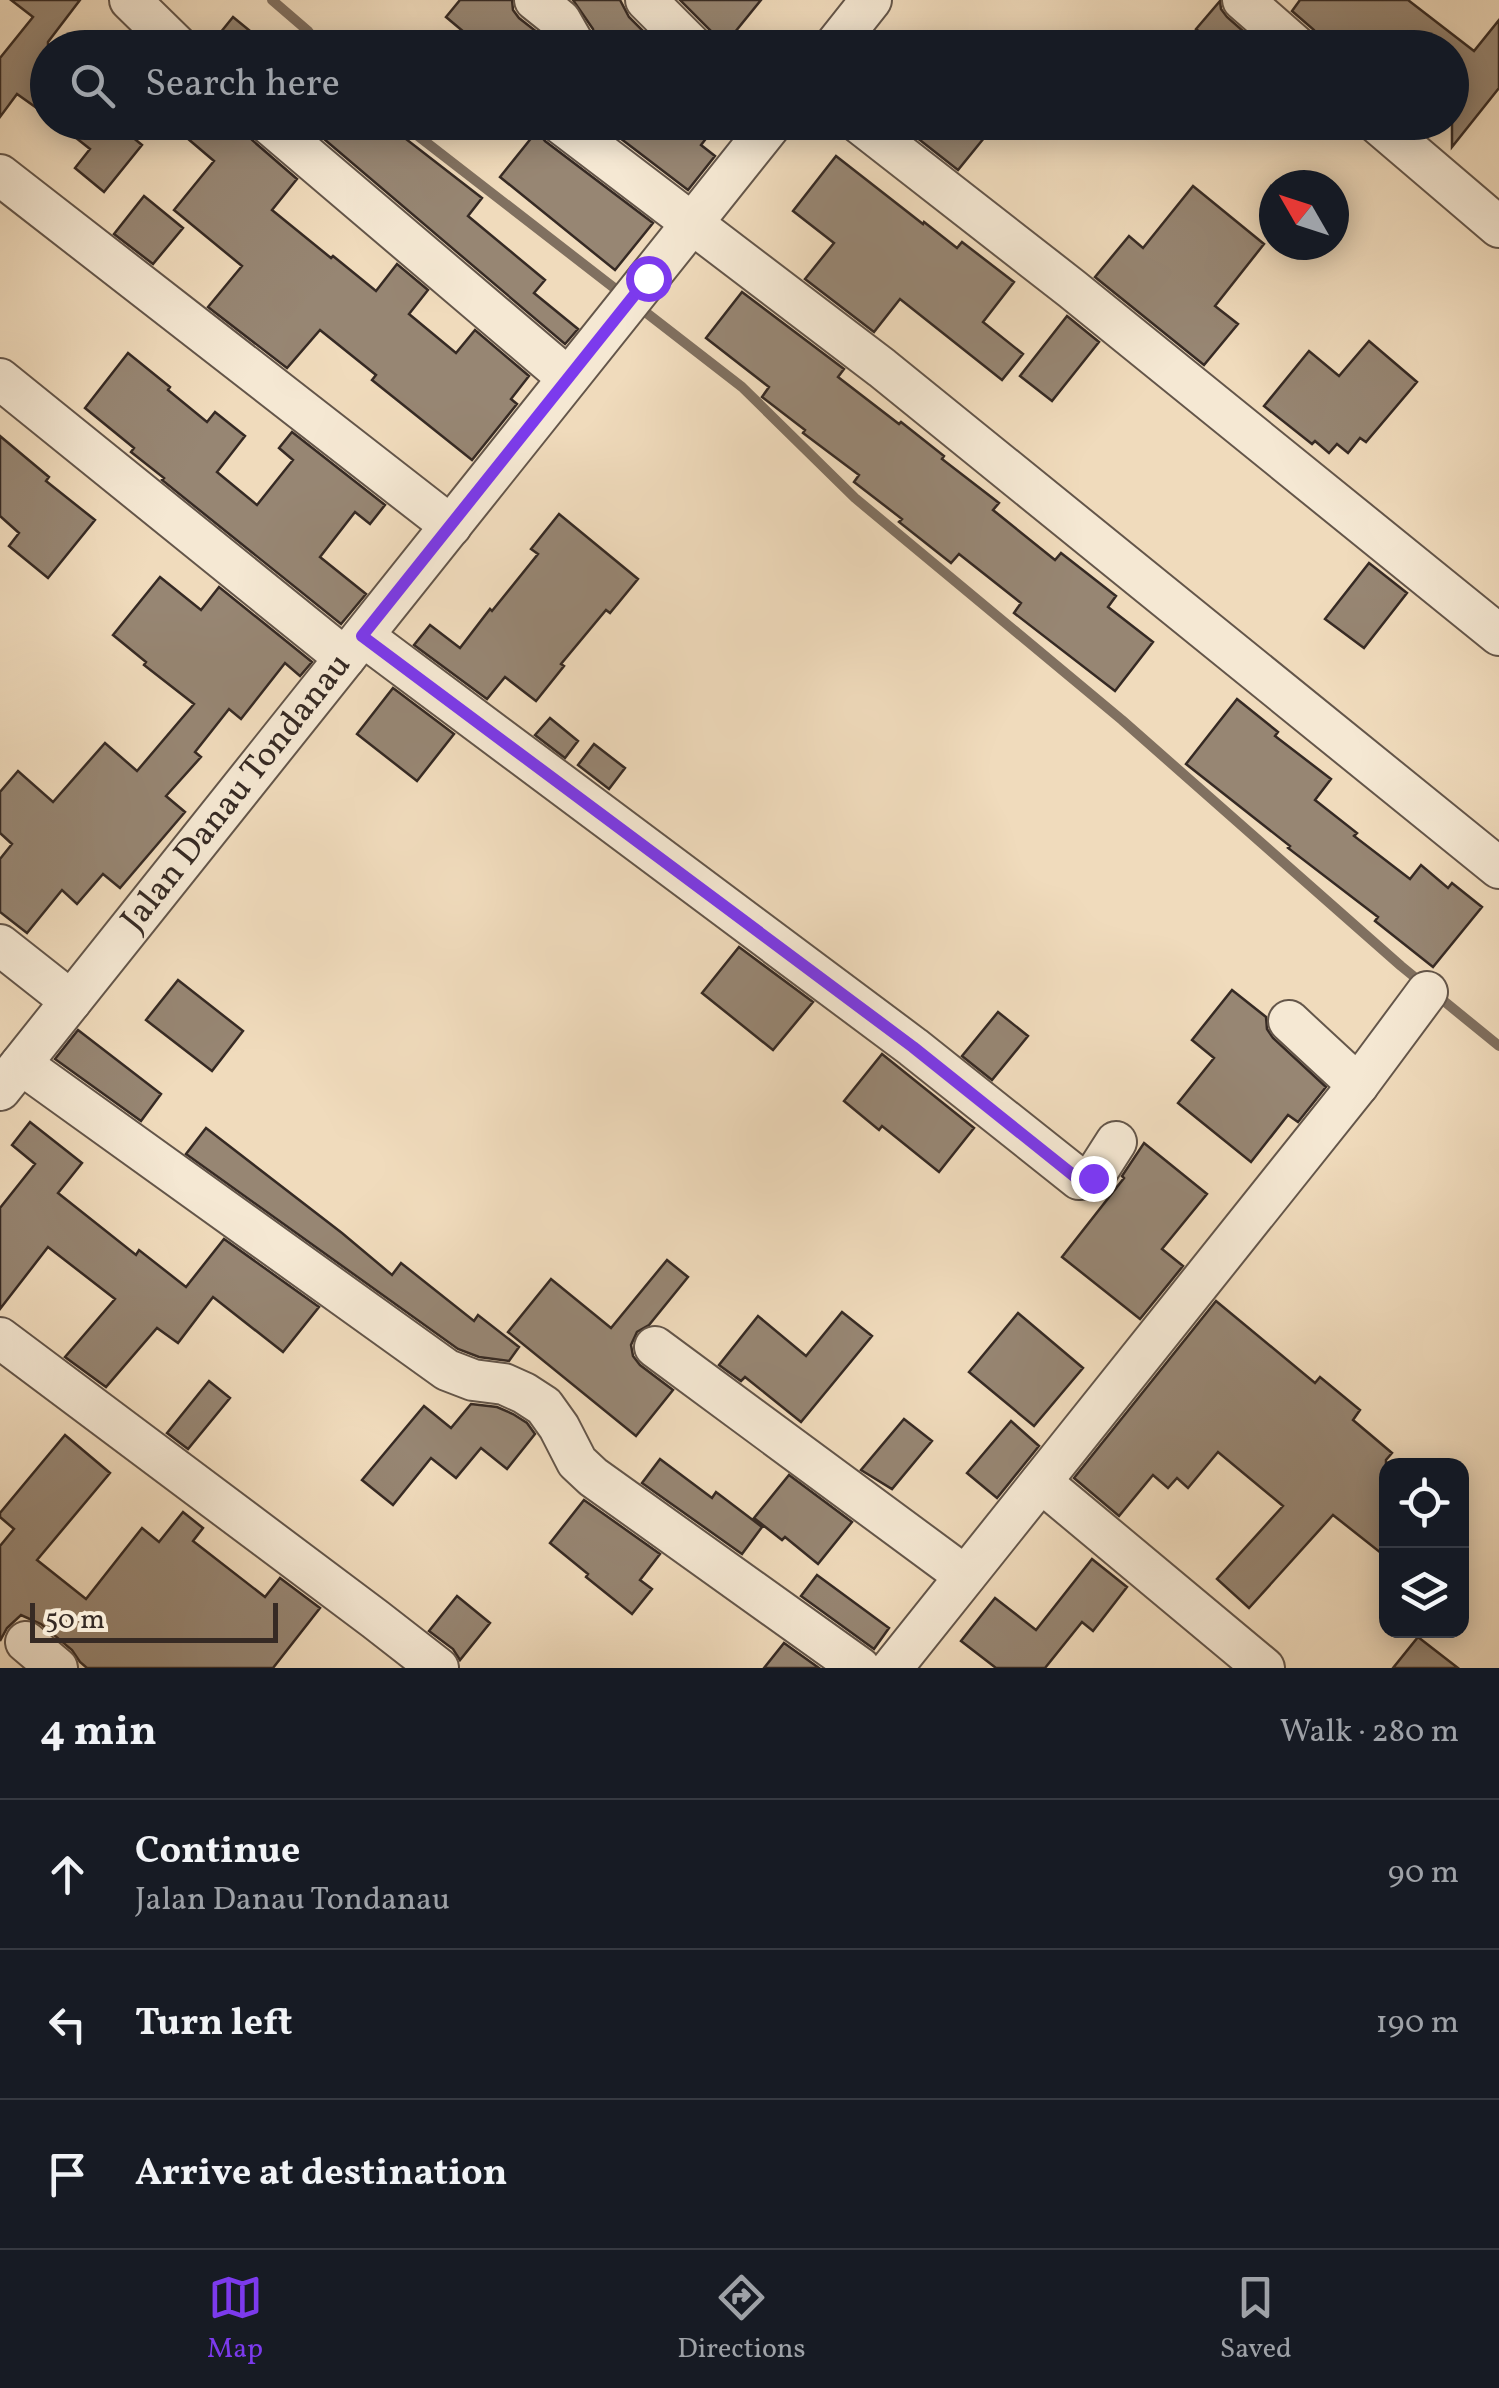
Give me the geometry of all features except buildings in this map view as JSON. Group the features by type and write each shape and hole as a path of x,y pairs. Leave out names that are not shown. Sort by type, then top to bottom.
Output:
{"street":[{"path":"130,0 160,30"},
{"path":"535,0 560,20 566,30"},
{"path":"646,0 676,30"},
{"path":"1243,0 1277,30"},
{"path":"844,30 859,4"},
{"path":"288,140 568,378"},
{"path":"582,140 882,368 1499,868"},
{"name":"Jalan Danau Tondanau","path":"10,1077 758,140"},
{"path":"881,140 1499,634"},
{"path":"1397,140 1499,227"},
{"path":"0,175 451,526"},
{"path":"0,379 354,646 913,1047 1078,1179 1093,1178 1116,1142"},
{"path":"0,945 70,1002"},
{"path":"10,1077 447,1370 472,1380 504,1384 544,1406 576,1462 593,1477 887,1667 1041,1482 1358,1085 1427,992"},
{"path":"1289,1020 1358,1085"},
{"path":"0,1338 438,1668"},
{"path":"655,1346 965,1576"},
{"path":"1041,1482 1264,1668"},
{"path":"26,1642 58,1668"}],"waterway":[{"path":"272,0 307,30"},
{"path":"423,140 622,294"},
{"path":"635,304 742,387 855,498 1122,720 1401,966 1499,1046"}],"route":[{"path":"648,278 362,636 913,1047 1078,1179 1093,1178"}]}
